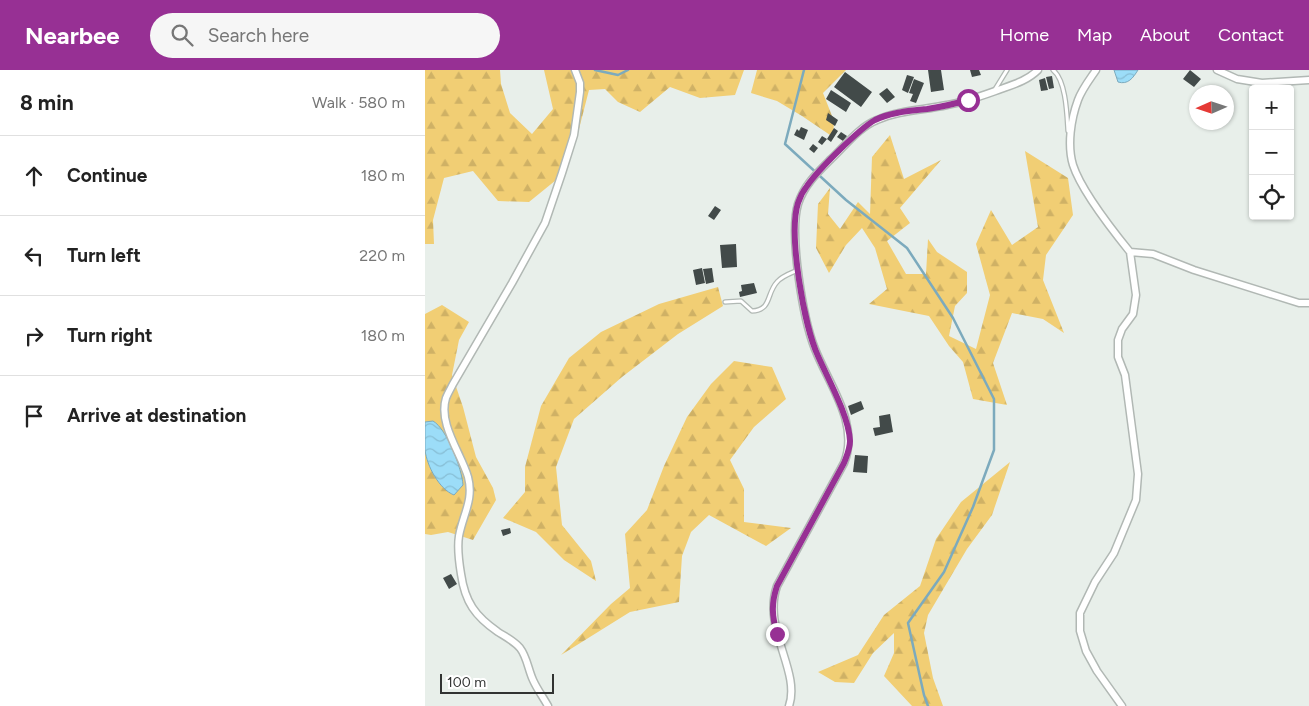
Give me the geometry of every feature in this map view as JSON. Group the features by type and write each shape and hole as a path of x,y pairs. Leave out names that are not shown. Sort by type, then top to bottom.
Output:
{"street":[{"path":"548,706 532,678 525,656 520,649 479,618 471,608 465,594 461,574 459,537 470,503 470,492 468,477 448,430 445,410 446,398 453,384 545,223 574,135 580,92 580,83 575,70"},
{"path":"789,706 791,687 774,622 773,599 777,586 844,463 849,452 850,442 849,428 844,414 809,332 799,269 795,219 798,204 812,178 862,130 875,121 898,113 947,106 1023,81 1038,70"},
{"path":"1096,70 1078,98 1071,129 1071,149 1073,165 1083,186 1114,233 1130,252 1136,295 1133,314 1122,329 1118,340 1118,357 1125,375 1137,466 1136,500 1113,552 1079,613 1080,631 1086,651 1097,671 1122,706"},
{"path":"1217,70 1237,80 1262,83 1309,80"},
{"path":"1130,252 1153,254 1194,270 1299,303 1309,303"}],"lane":[{"path":"994,91 1007,70"},
{"path":"1053,70 1056,72 1064,91 1071,149"},
{"path":"725,302 741,301 752,311 758,310 768,302 777,282 799,269"}],"green space":[{"path":"425,70 500,70 501,84 510,113 532,134 553,109 544,70 744,70 735,95 700,98 670,87 640,112 618,102 605,89 589,90 579,129 561,176 529,202 498,201 473,171 444,178 433,220 434,244 425,244"},
{"path":"757,70 846,70 823,93 834,121 833,137 777,101 751,93"},
{"path":"890,135 904,179 941,160 900,208 910,223 887,241 906,274 926,274 928,239 937,252 967,272 967,293 955,306 949,336 976,349 990,295 976,244 991,210 1012,245 1038,227 1025,151 1068,178 1073,215 1046,255 1043,280 1064,333 1043,319 1012,313 993,363 1007,405 973,399 963,362 949,346 929,316 869,304 887,289 875,248 862,228 846,245 829,273 816,248 818,204 830,188 828,214 840,229 858,202 870,214 872,157"},
{"path":"718,287 723,306 678,334 622,377 574,419 556,467 562,525 591,561 596,581 564,560 536,532 503,518 525,492 525,467 541,406 569,358 601,332 659,304"},
{"path":"442,305 469,322 459,340 452,375 463,407 476,457 493,488 496,500 473,540 448,532 431,535 425,534 425,314"},
{"path":"734,361 772,367 786,399 754,427 730,460 744,489 744,522 791,528 766,546 709,515 691,532 682,556 679,602 630,612 561,655 611,604 630,588 625,534 647,510 664,466 687,417 711,384"},
{"path":"1010,462 992,515 967,549 928,615 924,633 933,678 943,706 912,706 884,676 894,653 894,633 873,653 854,683 835,682 818,672 858,655 884,615 920,586 936,539 961,502"}],"water":[{"path":"1114,70 1138,70 1130,80 1122,83 1118,82"},
{"path":"433,421 443,432 453,450 460,469 463,485 454,495 443,488 431,470 426,456 425,422"}],"building":[{"path":"928,70 941,70 944,90 931,92"},
{"path":"970,70 979,70 981,75 972,77"},
{"path":"1190,70 1201,79 1196,85 1191,85 1183,79"},
{"path":"845,72 872,92 861,107 834,87"},
{"path":"907,75 914,77 908,93 902,90"},
{"path":"1052,76 1054,88 1049,89 1046,77"},
{"path":"1045,78 1048,90 1041,91 1039,80"},
{"path":"914,79 924,83 916,103 910,101 913,94 909,93"},
{"path":"887,88 895,97 887,103 879,94"},
{"path":"831,90 851,103 846,112 826,99"},
{"path":"828,113 838,120 835,126 826,120"},
{"path":"801,127 808,130 804,140 794,135 797,129 799,131"},
{"path":"834,128 838,131 831,142 827,139"},
{"path":"841,132 847,136 843,141 837,137"},
{"path":"822,136 827,139 822,145 818,142"},
{"path":"813,144 818,148 814,153 809,149"},
{"path":"715,206 721,210 714,220 708,216"},
{"path":"736,244 737,267 722,268 720,245"},
{"path":"702,268 705,283 696,285 693,270"},
{"path":"712,268 714,282 706,284 703,269"},
{"path":"754,283 757,293 740,297 741,285"},
{"path":"861,401 864,409 851,415 848,406"},
{"path":"890,414 893,432 875,436 873,428 880,427 879,416"},
{"path":"855,455 868,456 867,473 853,472"},
{"path":"510,528 511,533 503,536 501,530"},
{"path":"451,574 457,584 449,589 443,578"}],"waterway":[{"path":"595,70 618,75 628,70"},
{"path":"804,70 785,144 846,200 907,248 953,318 994,399 994,450 973,507 944,572 908,623 928,706"}],"route":[{"path":"777,634 774,622 773,599 777,586 844,463 849,452 850,442 849,428 844,414 815,350 809,332 796,244 795,219 798,204 812,178 862,130 875,121 889,115 947,106 968,100"}]}
